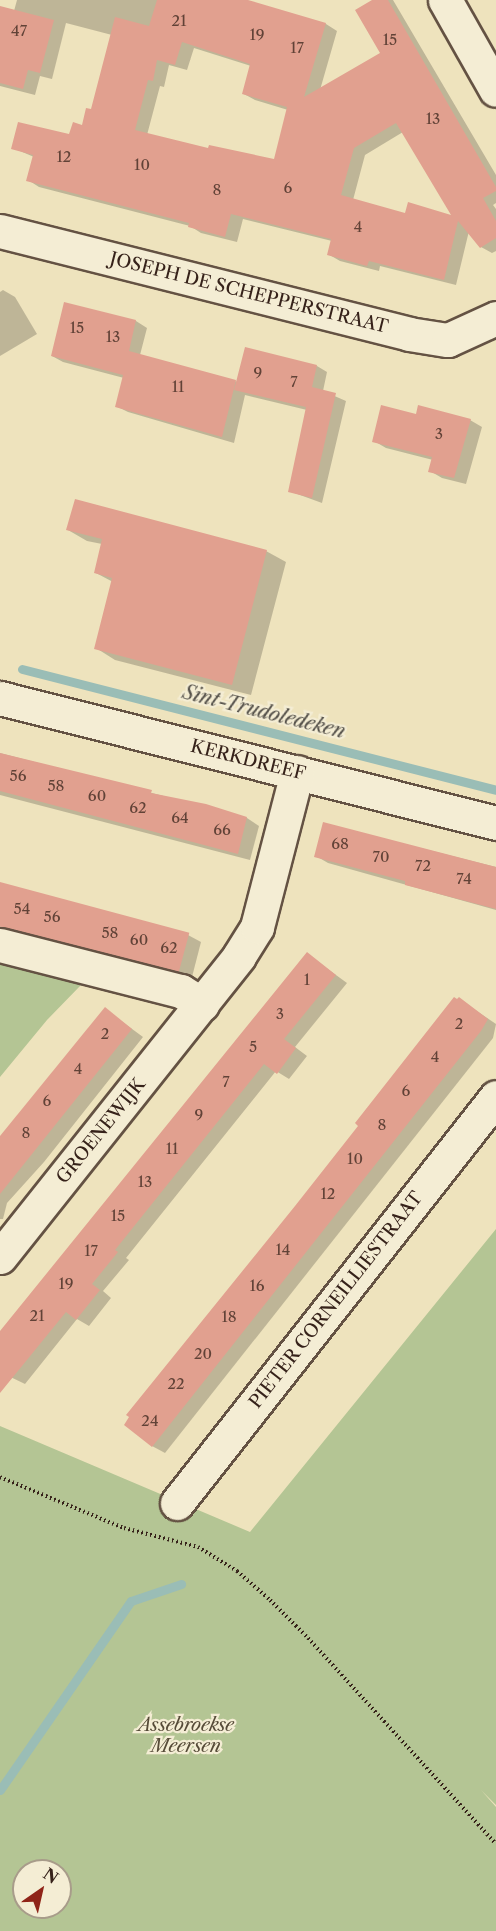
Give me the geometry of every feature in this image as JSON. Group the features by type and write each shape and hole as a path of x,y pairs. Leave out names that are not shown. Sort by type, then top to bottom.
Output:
{"street":[{"path":"445,0 496,90"},
{"name":"JOSEPH DE SCHEPPERSTRAAT","path":"0,231 410,334 448,340 496,318"},
{"name":"KERKDREEF","path":"0,698 496,824"},
{"name":"GROENEWIJK","path":"0,1257 202,1004 239,956 257,927 297,772"},
{"path":"0,945 181,991 202,1004"},
{"name":"PIETER CORNEILLIESTRAAT","path":"177,1503 496,1097"}],"path":[{"path":"0,1478 124,1528 198,1547 237,1571 270,1599 308,1638 496,1844"}],"green space":[{"path":"0,963 81,985 47,1020 0,1077"},
{"name":"Assebroekse Meersen","path":"496,1229 496,1805 481,1790 496,1807 496,1931 0,1931 0,1426 250,1532"}],"building":[{"path":"157,0 248,0 326,23 304,97 380,53 355,10 372,0 388,0 496,187 496,191 483,198 496,221 496,238 480,248 458,221 444,280 369,261 367,266 327,255 331,239 231,214 225,237 188,227 189,223 26,181 33,155 11,149 18,122 69,134 73,122 82,125 86,108 91,109 115,17 149,26","holes":["182,42 250,64 242,94 287,107 274,159 209,145 208,148 135,130 148,80 153,81 157,60 175,65","396,123 451,215 408,202 405,213 341,195 354,148"]},
{"path":"0,6 54,20 40,73 28,70 23,89 0,83"},
{"path":"64,302 136,320 129,351 236,380 222,437 115,407 123,375 51,356"},
{"path":"245,347 317,365 312,387 336,393 312,498 288,492 306,407 234,390"},
{"path":"381,405 416,414 418,405 471,419 454,478 428,472 432,457 372,442"},
{"path":"75,499 267,550 232,685 94,649 112,578 94,573 102,539 66,530"},
{"path":"0,753 152,790 151,793 206,804 247,817 238,854 0,791"},
{"path":"323,822 496,867 496,909 405,885 405,881 314,857"},
{"path":"0,882 189,933 178,974 0,927"},
{"path":"307,952 336,975 284,1039 296,1048 277,1074 264,1064 115,1250 118,1252 92,1284 100,1290 76,1320 66,1312 0,1393 0,1331"},
{"path":"454,997 457,999 459,997 488,1019 481,1031 152,1447 124,1425 129,1417 126,1415 358,1126 355,1123"},
{"path":"105,1007 132,1029 0,1194 0,1136"}],"waterway":[{"name":"Sint-Trudoledeken","path":"22,669 496,790"},
{"path":"0,1790 131,1601 181,1584"}]}
